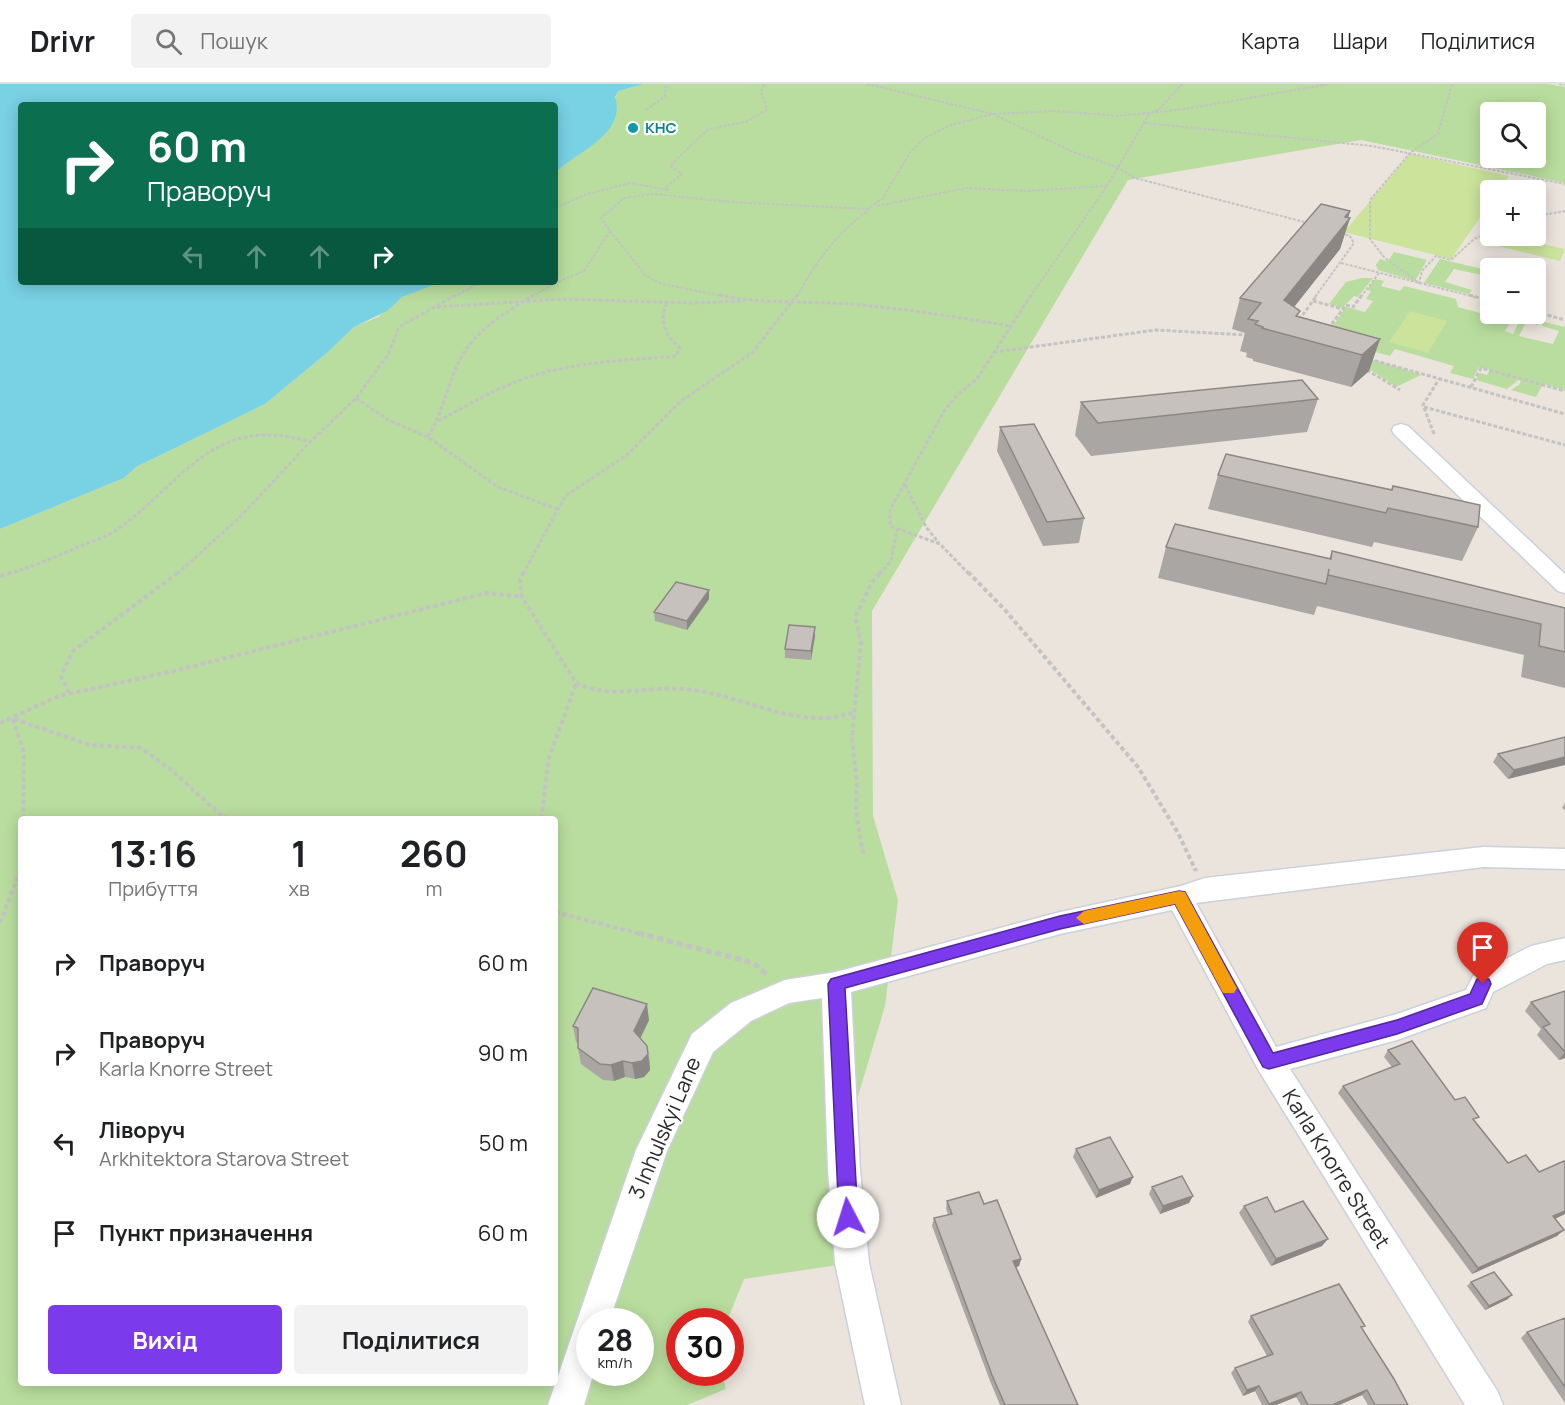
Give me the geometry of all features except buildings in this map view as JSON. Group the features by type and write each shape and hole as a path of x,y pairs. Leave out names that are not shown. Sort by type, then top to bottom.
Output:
{"street":[{"path":"1401,430 1565,586"},
{"name":"3 Inhulskyi Lane","path":"597,1308 652,1150 702,1043 741,1012 785,992 836,984 1060,923 1192,893 1483,857 1565,859"},
{"name":"Karla Knorre Street","path":"1192,893 1269,1062 1485,1405"},
{"path":"1269,1062 1397,1027 1476,999 1483,984 1541,954 1565,950"},
{"path":"836,984 844,1170 852,1263 883,1405"},
{"path":"566,1405 576,1373"}],"path":[{"path":"646,110 665,96 666,84"},
{"path":"668,190 666,187 669,183 682,174 670,166 708,129 746,122 759,117 767,110 761,92 764,84"},
{"path":"867,84 993,114 1073,152 1117,167 1135,178 1314,224"},
{"path":"940,544 890,526 890,510 944,411 958,394 977,379 1010,326 1107,186 1149,114 1159,109 1182,84"},
{"path":"855,713 824,718 774,710 718,694 681,689 626,694 590,691 576,683 522,597 520,579 565,496 627,455 681,401 753,352 795,300 811,269 841,233 849,224 873,207 888,190 916,145 950,125 993,114 1055,111 1118,116 1149,114 1329,84"},
{"path":"1419,283 1384,257 1370,238 1371,200 1410,153 1438,134 1452,84"},
{"path":"1559,84 1565,85"},
{"path":"1144,123 1321,143 1372,146 1565,184"},
{"path":"558,207 587,194 630,183 686,196"},
{"path":"747,301 662,284 646,276 601,218 624,198 654,194 859,210 966,188 1027,191 1107,186"},
{"path":"1546,214 1565,211"},
{"path":"558,282 584,271 610,231"},
{"path":"1295,325 1354,243 1350,236 1339,232"},
{"path":"1419,283 1422,271 1436,256 1451,260 1480,236"},
{"path":"1341,263 1480,298"},
{"path":"1326,331 1346,305 1353,307 1379,273"},
{"path":"69,693 61,676 73,651 190,564 239,518 310,442 356,398 388,355 399,327 475,285"},
{"path":"428,437 437,422 464,352 499,316 552,285"},
{"path":"434,307 607,298 667,302 795,300 889,307 1010,326"},
{"path":"1313,301 1343,309"},
{"path":"437,422 509,384 555,371 583,364 676,356 680,348 670,341 662,328 660,319 667,302"},
{"path":"1546,315 1565,320"},
{"path":"993,352 1156,330 1226,332 1248,336"},
{"path":"1361,356 1565,414"},
{"path":"1362,368 1375,373 1400,390"},
{"path":"1470,387 1481,368 1565,391"},
{"path":"1437,444 1424,406 1439,378"},
{"path":"356,398 388,420 428,437 498,487 527,500 557,508"},
{"path":"1424,406 1565,445"},
{"path":"0,576 24,570 112,533 139,512 189,465 225,443 240,437 278,433 310,442"},
{"path":"905,484 926,527 940,544 1005,610 1138,766 1178,833 1192,893"},
{"path":"862,854 855,810 857,784 852,738 861,642 855,617 872,582 891,561 897,529"},
{"path":"0,723 69,693 178,670 487,593 522,597"},
{"path":"541,816 549,758 576,683"},
{"path":"13,719 24,753 23,816"},
{"path":"13,719 90,744 141,748 171,769 222,816"},
{"path":"0,923 18,876"},
{"path":"558,913 754,963 785,992"}],"green space":[{"path":"644,84 1548,84 1565,87 1565,183 1494,168 1546,168 1546,102 1480,102 1480,165 1361,140 1128,180 872,611 873,816 898,900 885,1006 842,1150 852,1263 744,1279 732,1308 666,1308 666,1386 725,1386 726,1389 687,1405 0,1405 0,529 124,478 136,467 265,404 328,352 354,327 378,317 402,297 415,290 431,285 558,285 558,171 600,138 613,119 618,91"},
{"path":"1410,154 1509,176 1506,180 1480,180 1480,218 1451,259 1344,232"},
{"path":"1546,245 1565,249 1560,261 1498,246"},
{"path":"1394,252 1427,260 1415,281 1378,270 1376,265 1380,259 1388,261"},
{"path":"1440,259 1480,268 1480,275 1454,269 1445,282 1472,290 1469,294 1424,283"},
{"path":"1373,278 1358,297 1354,296 1342,308 1329,304 1346,282"},
{"path":"1375,279 1384,281 1381,286 1400,291 1404,286 1456,299 1458,307 1480,313 1480,324 1509,324 1505,331 1513,334 1518,324 1525,324 1519,336 1553,344 1559,331 1542,326 1543,324 1546,322 1565,327 1565,390 1543,384 1536,397 1511,390 1520,384 1521,378 1507,389 1476,380 1480,373 1487,375 1490,370 1479,367 1473,379 1450,373 1454,366 1395,349 1390,356 1339,342 1330,330 1346,307 1365,312 1373,301 1366,299 1371,291 1367,290"},
{"path":"1410,311 1447,321 1428,353 1389,342"},
{"path":"1352,354 1420,374 1421,375 1396,387"}],"water":[{"path":"0,84 644,84 618,91 615,97 617,110 614,122 607,132 558,170 558,102 18,102 18,285 433,285 402,297 387,311 354,327 328,352 265,404 136,467 124,478 0,529"}],"slow traffic":[{"path":"1084,918 1179,897 1229,988"}],"place":[{"name":"КНС","path":"633,128"}],"route":[{"path":"848,1217 836,984 1060,923 1179,897 1269,1062 1397,1027 1476,999 1483,984"}]}
